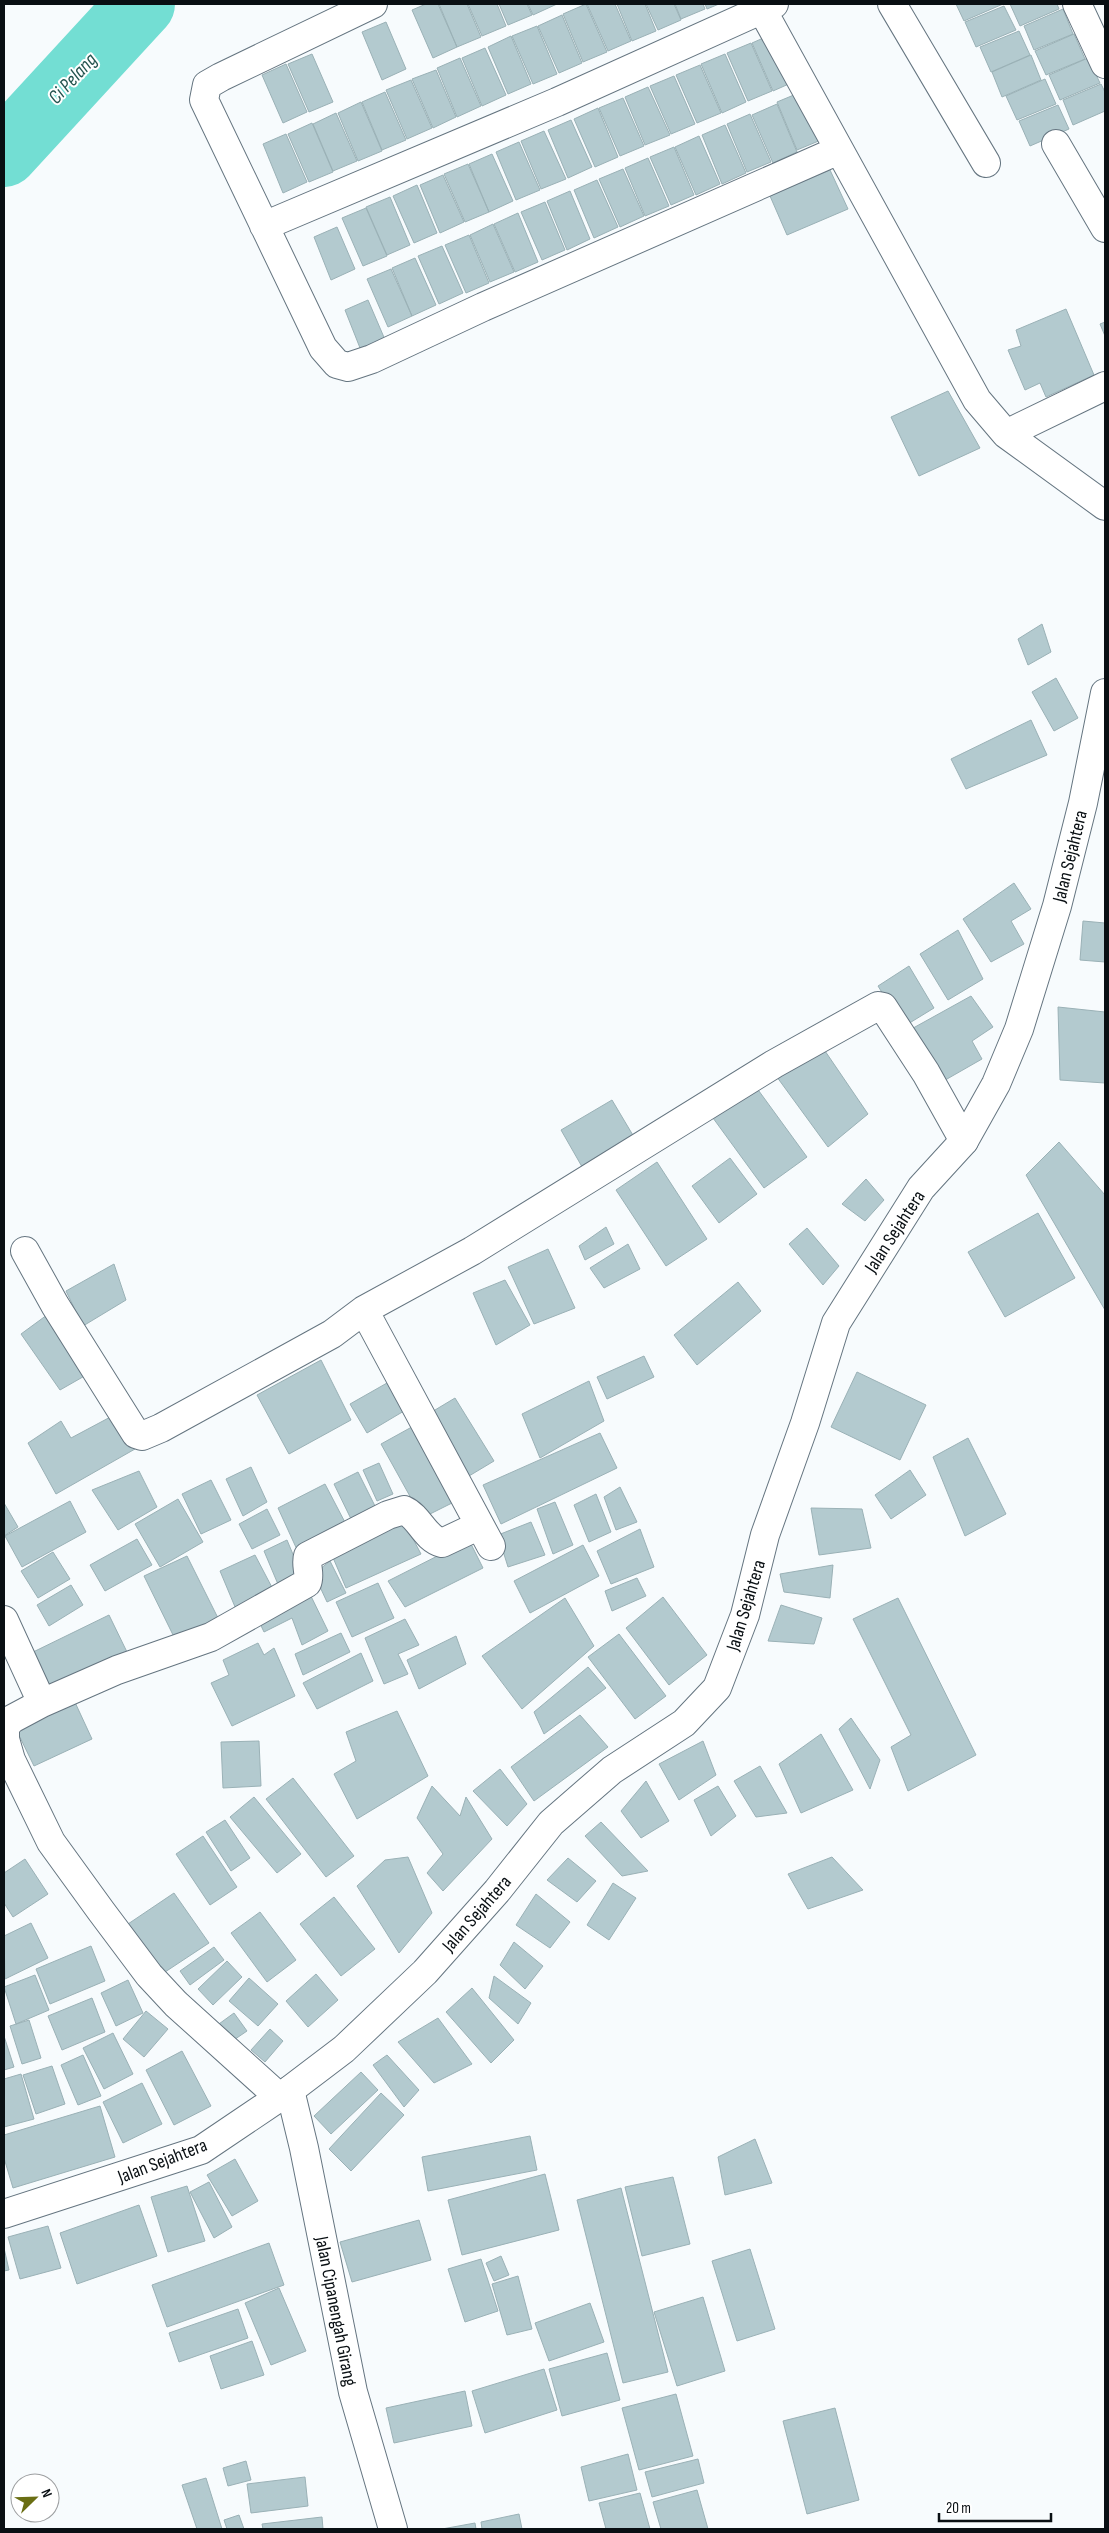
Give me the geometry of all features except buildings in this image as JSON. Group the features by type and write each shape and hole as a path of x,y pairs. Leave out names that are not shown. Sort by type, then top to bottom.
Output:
{"street":[{"path":"374,4 247,63 206,86 204,100 324,348 337,364 348,367 372,359 839,150"},
{"path":"892,4 986,163"},
{"path":"1077,4 1105,64"},
{"path":"264,226 557,102 765,6 839,150 977,400 1006,434 1105,506"},
{"path":"1056,144 1105,228"},
{"path":"1006,434 1105,386"},
{"name":"Jalan Sejahtera","path":"4,2214 201,2150 344,2049 425,1972 497,1891 551,1823 612,1770 684,1723 717,1688 745,1615 765,1535 805,1423 836,1323 921,1188 964,1141 996,1084 1019,1029 1057,906 1083,803 1105,693"},
{"path":"25,1251 55,1305 136,1434 142,1436 161,1428 332,1334 364,1310 472,1251 774,1064 878,1006 883,1008 926,1073 964,1141"},
{"path":"284,2093 210,2037 150,1975 51,1842 11,1760 5,1739 5,1726 12,1719 42,1703 116,1670 211,1637 306,1583 309,1579 306,1563 308,1556 388,1515 404,1510 411,1513 433,1541 442,1543 484,1536 364,1310"},
{"path":"4,1620 42,1703"},
{"name":"Jalan Cipanengah Girang","path":"284,2093 304,2148 353,2392 393,2529"}],"waterway":[{"name":"Ci Pelang","path":"4,153 141,4"}]}
